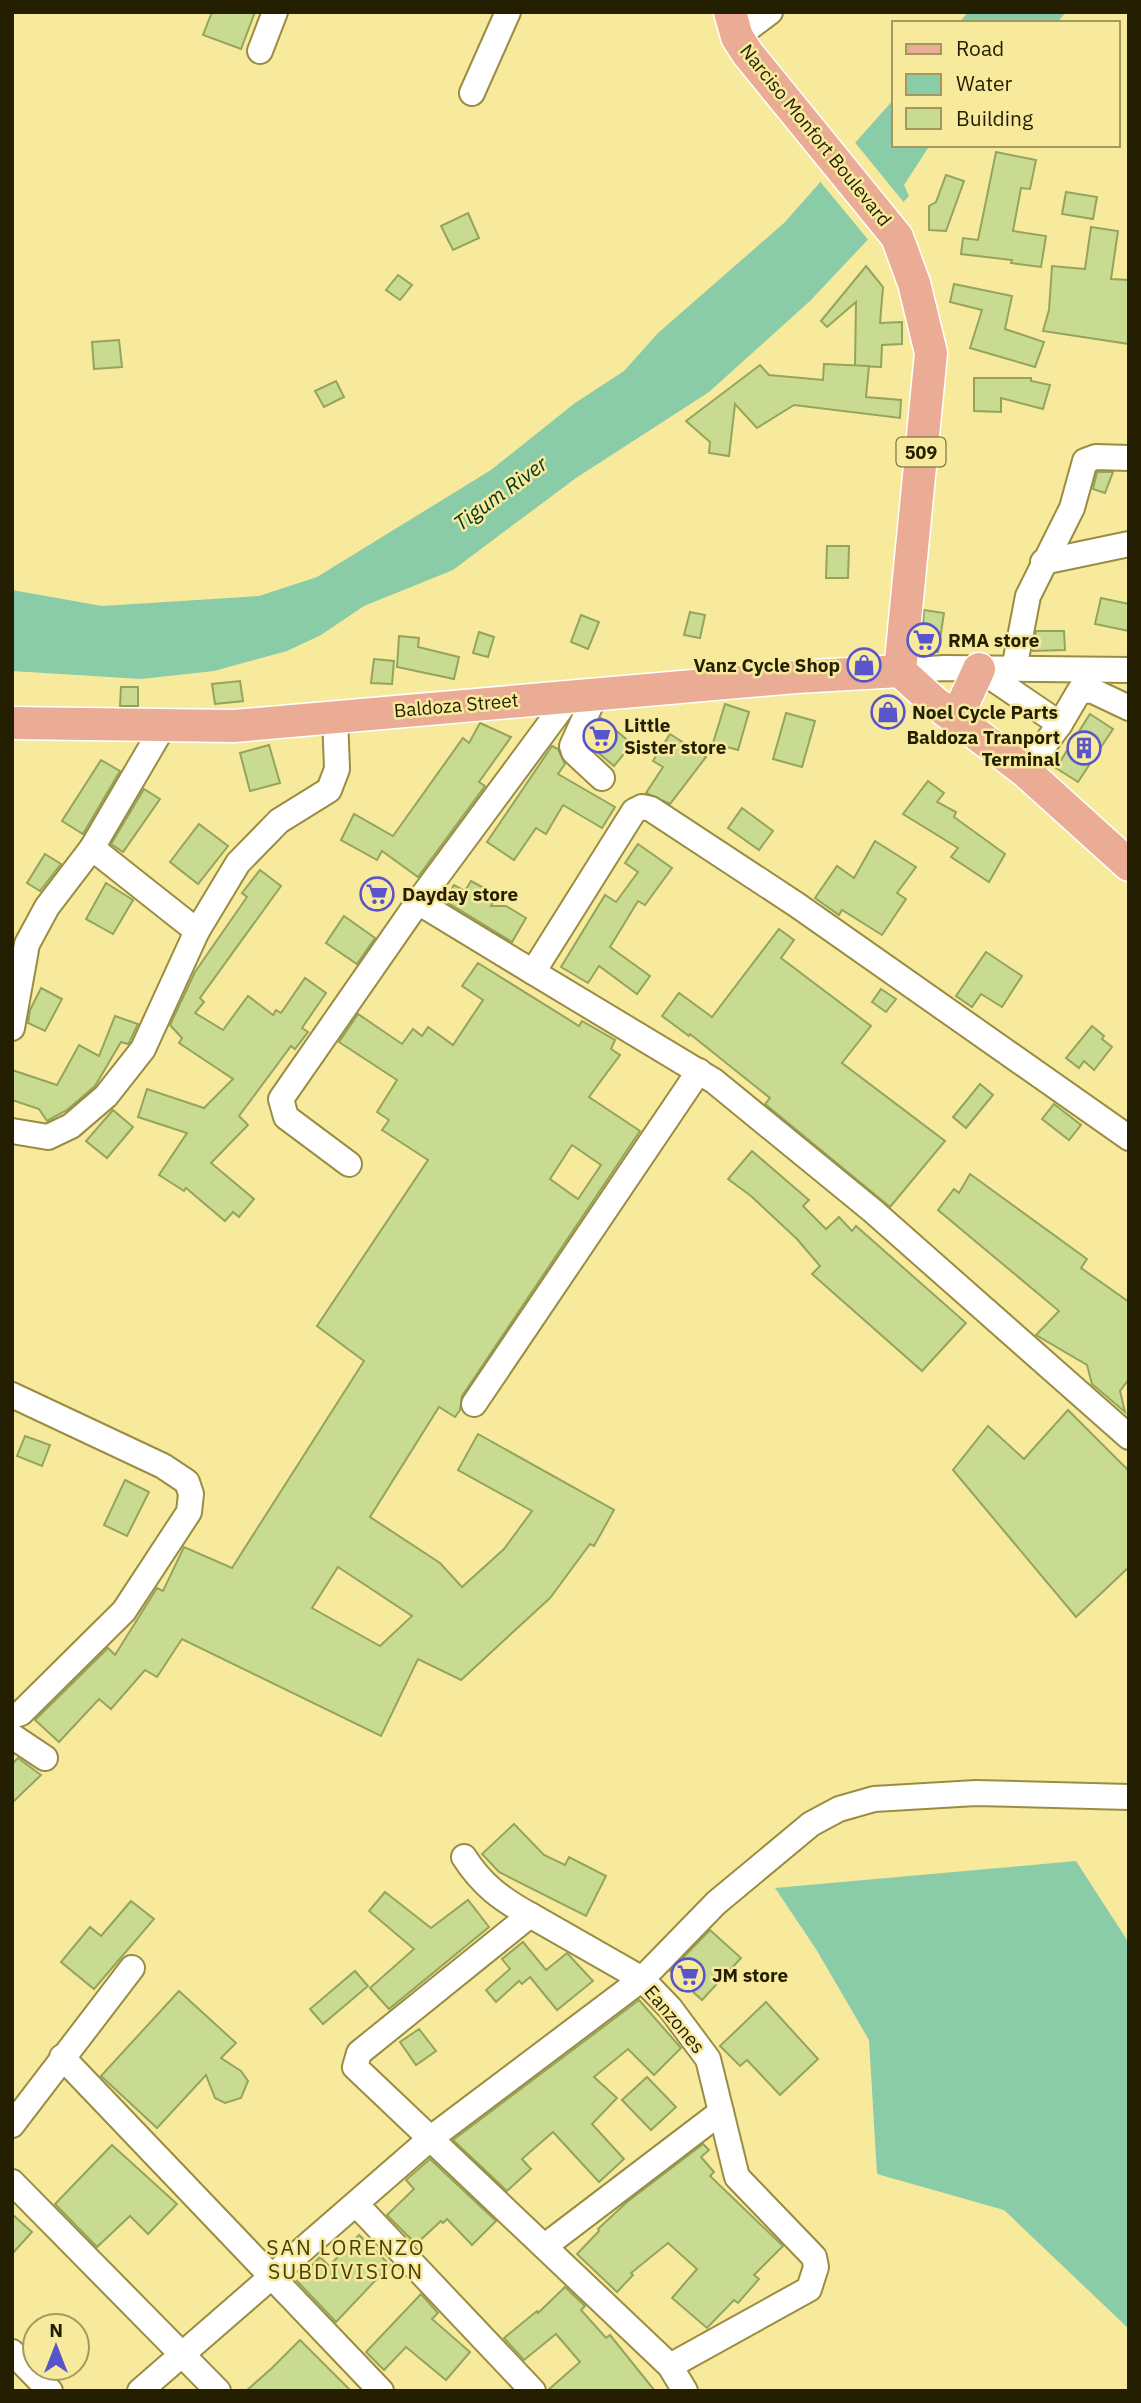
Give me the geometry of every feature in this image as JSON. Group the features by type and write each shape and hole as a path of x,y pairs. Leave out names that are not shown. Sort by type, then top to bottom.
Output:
{"main road":[{"name":"Narciso Monfort Boulevard","path":"739,34 897,237 914,284 931,353 900,671"},
{"path":"956,719 979,669"},
{"name":"Baldoza Street","path":"12,723 234,726 584,694 900,671"},
{"path":"900,671 956,719 1025,771 1129,865"}],"street":[{"path":"260,51 275,12"},
{"path":"472,93 508,12"},
{"path":"739,34 770,12"},
{"path":"1014,669 1028,596 1072,508 1085,461 1096,457 1129,458"},
{"path":"1044,562 1129,544"},
{"path":"979,669 1060,724"},
{"path":"900,671 1129,670"},
{"path":"1025,771 1060,724 1080,690 1093,691 1129,708"},
{"path":"584,694 572,746 574,752 602,778"},
{"path":"349,1164 286,1117 281,1099 418,902 584,694"},
{"path":"12,1131 48,1138 71,1126 106,1096 144,1049 197,930 247,852 279,821 329,790 337,769 335,715"},
{"path":"12,1028 27,944 47,907 92,848 163,727"},
{"path":"533,971 634,811 642,807 651,809 797,905 1129,1138"},
{"path":"92,848 197,930"},
{"path":"418,902 699,1071 873,1211 1129,1437"},
{"path":"474,1404 699,1071"},
{"path":"12,1395 163,1466 187,1482 191,1494 189,1512 124,1611 21,1713 12,1716"},
{"path":"12,1736 45,1758"},
{"path":"140,2391 271,2275 357,2206 431,2138 642,1979 716,1903 811,1824 839,1809 874,1799 976,1793 1129,1797"},
{"name":"Eanzones","path":"464,1857 478,1879 498,1898 642,1979 670,2008 708,2059 737,2177 814,2258 814,2276 809,2290 670,2366"},
{"path":"530,1915 355,2060 355,2067 670,2366 685,2391"},
{"path":"12,2124 132,1968"},
{"path":"62,2057 381,2391"},
{"path":"545,2246 721,2112"},
{"path":"12,2182 218,2391"},
{"path":"357,2206 533,2391"},
{"path":"12,2352 50,2391"}],"water":[{"path":"968,12 1066,12 1059,21 961,21"},
{"name":"Tigum River","path":"892,101 892,147 929,147 904,185 909,196 810,301 709,392 576,478 453,570 364,606 321,635 287,651 214,671 141,679 12,671 12,590 102,606 259,596 317,577 491,470 575,403 624,371 658,333 784,223"},
{"path":"1076,1861 1129,1943 1129,2329 1004,2210 877,2174 869,2040 816,1949 775,1888"}],"pier":[{"path":"853,140 906,205 870,242 818,179"}],"building":[{"path":"212,12 255,12 241,49 203,35"},
{"path":"996,152 1036,160 1030,189 1021,188 1013,231 1046,236 1041,267 1011,263 1012,260 961,254 963,238 978,240"},
{"path":"946,175 964,181 946,231 929,230 929,206 936,202"},
{"path":"1066,192 1097,197 1093,219 1062,214"},
{"path":"468,213 479,238 453,250 441,226"},
{"path":"1091,227 1118,231 1111,279 1129,280 1129,344 1043,331 1049,310 1052,266 1085,269"},
{"path":"866,266 883,287 880,323 902,322 902,344 882,345 881,367 855,366 856,302 827,327 821,321"},
{"path":"398,275 412,285 400,300 386,290"},
{"path":"954,284 1012,296 1005,329 1044,342 1035,367 970,348 982,310 950,302"},
{"path":"119,340 122,367 94,369 92,342"},
{"path":"824,364 869,366 866,397 901,400 900,418 794,405 757,428 735,404 729,456 709,453 710,442 686,421 760,365 769,375 823,380"},
{"path":"974,378 1031,378 1031,381 1050,385 1043,409 1001,398 1001,412 974,411"},
{"path":"336,381 344,397 324,407 315,391"},
{"path":"1097,472 1113,472 1105,493 1093,489"},
{"path":"827,546 849,546 848,578 826,578"},
{"path":"1101,598 1129,604 1129,631 1095,624"},
{"path":"924,610 944,613 938,652 921,650"},
{"path":"690,612 705,615 700,638 684,635"},
{"path":"581,615 599,622 588,649 571,642"},
{"path":"1036,631 1064,631 1065,650 1033,651"},
{"path":"479,632 494,637 488,657 473,653"},
{"path":"399,636 419,638 418,647 459,657 454,679 397,667"},
{"path":"374,659 394,661 392,684 371,683"},
{"path":"240,681 243,701 215,704 212,684"},
{"path":"121,687 138,687 138,706 120,706"},
{"path":"725,704 749,712 738,750 713,743"},
{"path":"786,713 815,721 802,767 773,759"},
{"name":"Baldoza Tranport Terminal","path":"1090,714 1113,729 1078,782 1056,768"},
{"path":"601,718 632,744 614,766 589,745"},
{"path":"480,723 511,737 479,782 485,786 418,877 382,851 377,860 341,840 354,814 393,836 463,738 469,743"},
{"path":"670,734 706,757 670,804 646,793 663,767 653,761"},
{"path":"269,745 280,783 250,791 240,753"},
{"path":"552,746 558,749 565,764 558,774 615,807 602,828 563,805 546,834 536,828 514,860 487,842"},
{"path":"101,760 120,771 83,834 62,821"},
{"path":"928,781 944,793 937,802 956,812 954,817 1005,854 989,882 951,857 958,848 903,814"},
{"path":"144,789 160,799 123,852 111,844"},
{"path":"742,808 773,831 759,850 728,828"},
{"path":"199,824 228,846 198,884 170,862"},
{"path":"875,841 916,867 897,893 906,899 882,935 842,910 839,915 815,898 837,866 854,878"},
{"path":"638,844 672,868 645,905 638,901 610,947 650,976 637,994 599,966 588,983 561,967 605,895 616,902 638,872 625,863"},
{"path":"45,854 61,864 40,891 27,883"},
{"path":"260,870 281,886 200,998 204,1002 195,1013 223,1030 248,996 273,1015 276,1010 281,1013 305,978 326,993 302,1028 308,1032 295,1049 291,1046 239,1116 248,1125 211,1163 254,1199 239,1217 233,1212 225,1221 186,1188 184,1191 159,1175 187,1133 138,1117 147,1089 204,1108 233,1079 179,1043 182,1038 170,1025 195,972 247,897 242,893"},
{"path":"471,881 497,895 491,906 506,906 526,918 512,942 445,901 454,885 465,891"},
{"path":"106,883 133,900 113,934 86,919"},
{"path":"344,916 375,938 357,964 326,943"},
{"path":"779,929 794,940 781,958 871,1026 842,1063 945,1141 890,1207 765,1104 770,1098 690,1034 689,1036 662,1016 679,993 712,1017"},
{"path":"986,952 1022,976 1002,1007 981,994 972,1007 956,996"},
{"path":"478,963 579,1026 582,1021 615,1040 611,1049 620,1055 589,1097 640,1131 462,1396 460,1410 455,1417 439,1407 370,1517 440,1563 462,1587 504,1549 532,1511 458,1470 478,1434 614,1510 594,1546 590,1544 550,1598 461,1680 418,1659 381,1736 182,1639 157,1677 145,1670 111,1709 99,1699 59,1742 35,1720 108,1648 115,1655 157,1588 163,1591 184,1547 232,1568 364,1361 317,1326 428,1160 382,1130 389,1120 377,1112 397,1080 339,1042 358,1014 402,1044 413,1029 422,1036 428,1027 453,1045 483,1000 462,986","holes":["572,1145 601,1165 578,1199 550,1179","338,1567 412,1616 380,1646 312,1608"]},
{"path":"41,988 62,999 45,1031 28,1023 30,1010"},
{"path":"881,989 896,999 886,1012 872,1002"},
{"path":"115,1016 138,1024 130,1041 128,1044 121,1042 95,1086 67,1110 47,1121 39,1109 12,1100 12,1070 57,1085 79,1045 99,1056"},
{"path":"1092,1026 1112,1047 1094,1070 1084,1061 1079,1068 1066,1058"},
{"path":"980,1084 993,1095 966,1128 953,1117"},
{"path":"1054,1104 1081,1125 1069,1140 1042,1119"},
{"path":"113,1110 133,1127 107,1158 86,1141"},
{"path":"752,1151 809,1200 803,1206 826,1229 839,1217 852,1231 856,1226 966,1323 922,1371 812,1274 820,1266 797,1239 751,1196 728,1179"},
{"path":"970,1174 1087,1259 1081,1268 1129,1302 1129,1379 1120,1391 1125,1412 1092,1384 1087,1365 1036,1335 1059,1311 938,1210 954,1189 959,1193"},
{"path":"1068,1410 1129,1471 1129,1567 1076,1617 953,1470 988,1426 1024,1459"},
{"path":"25,1436 50,1445 42,1466 17,1456"},
{"path":"125,1480 149,1492 127,1536 104,1525"},
{"path":"18,1758 41,1775 12,1803 12,1764"},
{"path":"514,1824 544,1855 565,1865 569,1857 606,1876 586,1916 499,1872 482,1854"},
{"path":"385,1892 431,1928 468,1900 489,1927 389,2009 370,1988 414,1949 369,1911"},
{"path":"131,1901 154,1919 94,1989 61,1962 90,1927 101,1936"},
{"path":"710,1930 741,1958 702,2000 670,1971"},
{"path":"523,1942 546,1970 567,1953 593,1981 557,2010 530,1977 522,1984 519,1981 496,2002 486,1990 510,1969 502,1959"},
{"path":"355,1971 368,1986 323,2024 310,2009"},
{"path":"179,1991 236,2043 221,2058 241,2071 248,2081 241,2098 225,2103 215,2098 206,2075 157,2128 101,2076"},
{"path":"639,2000 681,2048 654,2075 628,2049 594,2077 617,2098 592,2124 624,2159 599,2182 553,2132 522,2159 531,2169 507,2191 453,2140"},
{"path":"766,2002 818,2059 780,2095 747,2060 740,2066 720,2046"},
{"path":"419,2029 436,2051 416,2065 400,2042"},
{"path":"647,2077 676,2107 651,2130 622,2100"},
{"path":"703,2144 709,2150 701,2157 714,2172 710,2176 783,2246 754,2275 759,2279 738,2303 734,2300 707,2328 672,2298 697,2269 668,2243 631,2273 633,2275 617,2292 577,2254 598,2229 627,2202"},
{"path":"112,2145 177,2204 148,2234 130,2216 97,2247 55,2204"},
{"path":"430,2159 496,2221 472,2245 447,2219 443,2223 441,2221 416,2244 387,2215 414,2189 406,2180"},
{"path":"12,2214 32,2232 12,2254"},
{"path":"359,2235 390,2265 336,2322 297,2281 320,2257 329,2266"},
{"path":"565,2287 585,2306 581,2310 606,2338 610,2335 655,2391 547,2391 580,2362 556,2334 524,2360 504,2338 537,2311 538,2313"},
{"path":"421,2294 438,2313 432,2319 470,2352 446,2380 406,2347 384,2370 366,2352"},
{"path":"300,2340 351,2391 246,2391 272,2368"}],"place":[{"name":"RMA store","path":"924,640"},
{"name":"Vanz Cycle Shop","path":"864,665"},
{"name":"Noel Cycle Parts","path":"888,712"},
{"name":"Little Sister store","path":"600,736"},
{"name":"Baldoza Tranport Terminal","path":"1084,748"},
{"name":"Dayday store","path":"377,894"},
{"name":"JM store","path":"688,1975"}],"district":[{"name":"SAN LORENZO SUBDIVISION","path":"346,2259"}]}
